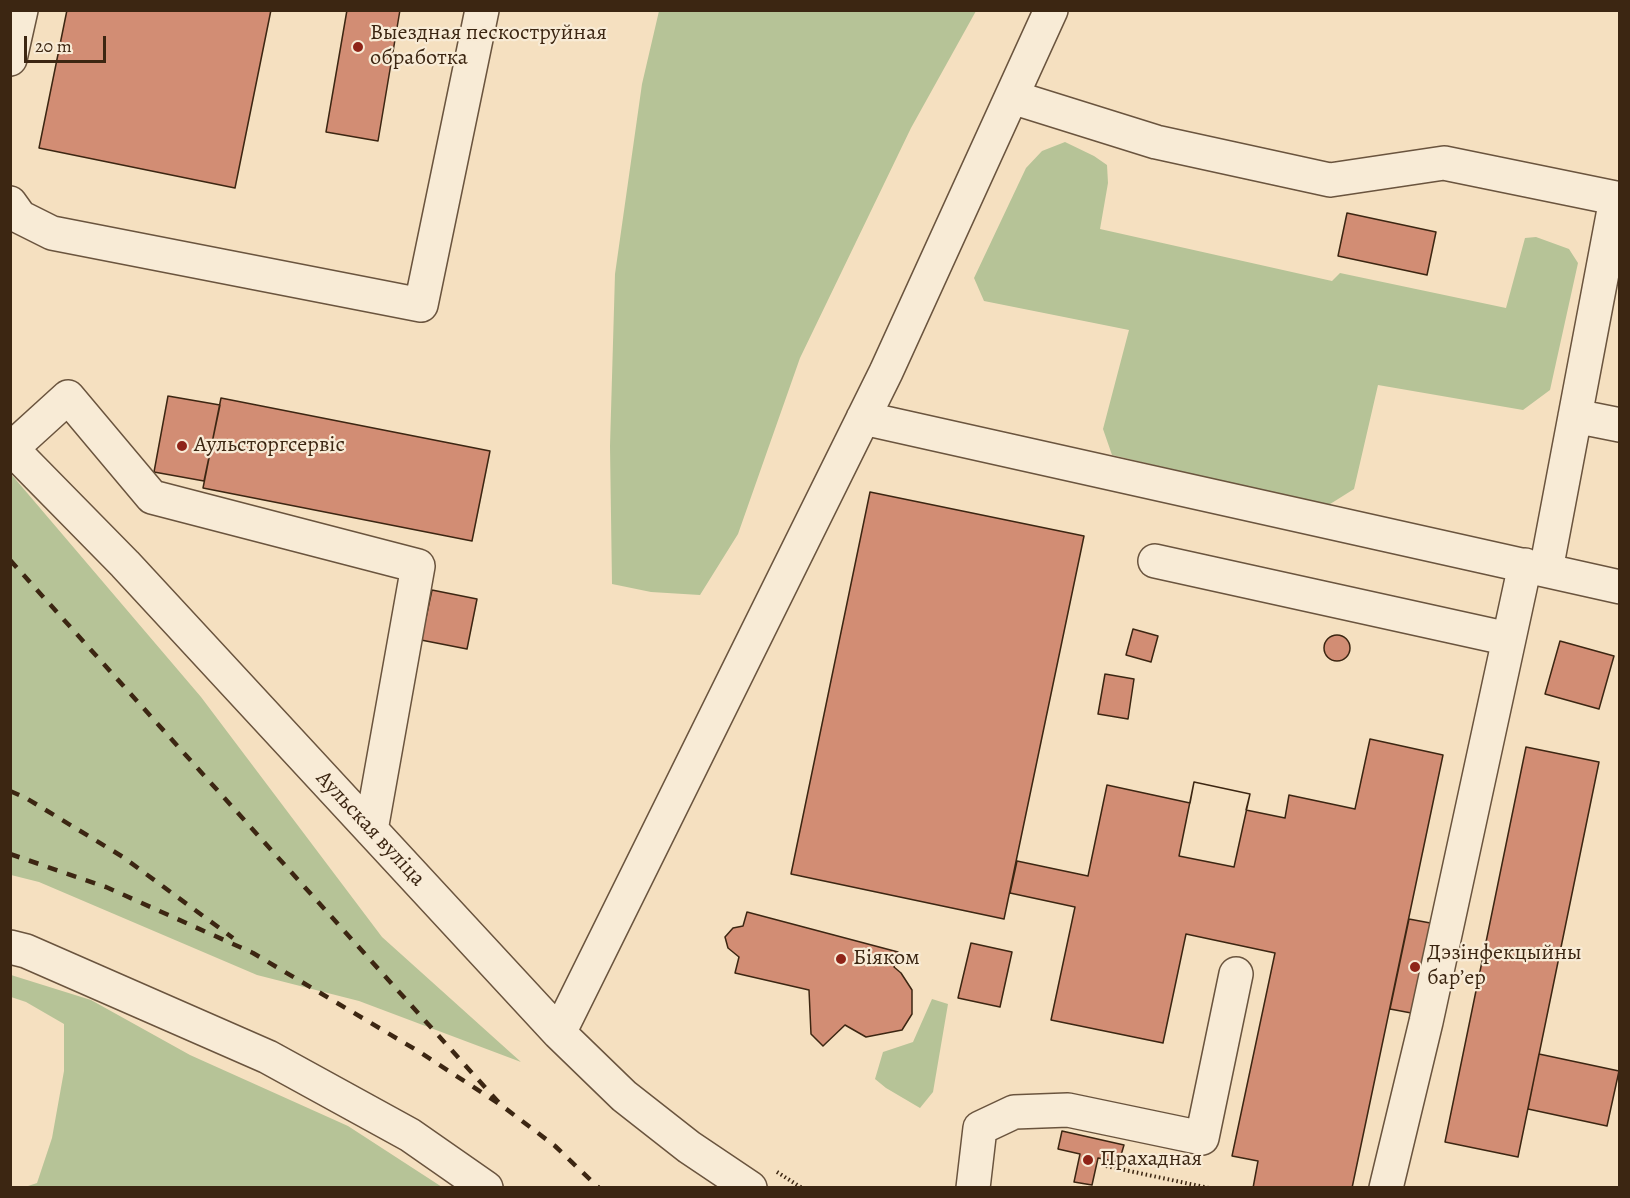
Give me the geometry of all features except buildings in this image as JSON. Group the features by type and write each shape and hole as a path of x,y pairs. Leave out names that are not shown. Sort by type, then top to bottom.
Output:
{"street":[{"path":"10,59 21,10"},
{"path":"10,203 20,217 52,233 421,305 482,10"},
{"path":"559,1033 886,372 1051,10"},
{"path":"1012,97 1156,142 1330,180 1444,163 1618,199 1575,416 1535,568 1509,639 1426,1022 1386,1188"},
{"path":"11,448 68,398 152,497 418,566 371,830"},
{"path":"1575,416 1620,425"},
{"path":"863,418 1620,586"},
{"name":"Аульская вуліца","path":"11,448 125,564 559,1033 624,1096 689,1147 750,1188"},
{"path":"1155,561 1509,639"},
{"path":"10,946 268,1057 410,1135 486,1188"},
{"path":"973,1188 980,1128 1014,1112 1068,1110 1202,1138 1236,974"}],"path":[{"path":"1106,1166 1209,1188"}],"green space":[{"path":"659,11 976,11 911,128 800,358 738,534 700,595 651,592 612,584 610,446 615,274 642,84"},
{"path":"1065,142 1107,165 1108,183 1100,229 1332,281 1340,273 1506,308 1525,238 1536,237 1569,249 1578,263 1550,390 1523,410 1378,385 1354,489 1327,506 1112,455 1103,429 1129,330 984,301 974,278 1026,168 1042,151"},
{"path":"11,474 201,697 382,937 521,1062 359,1001 257,975 39,882 11,875"},
{"path":"11,975 91,1000 190,1055 348,1126 442,1187 25,1187 37,1183 52,1138 64,1071 64,1024 26,1002 11,997"},
{"path":"932,999 948,1004 933,1092 920,1108 875,1079 883,1052 913,1042"}],"railway":[{"path":"10,560 501,1105"},
{"path":"10,791 26,798 123,857 233,938"},
{"path":"10,854 106,887 253,953 418,1051 501,1105 555,1146 599,1188"}],"place":[{"name":"Выездная пескоструйная обработка","path":"358,47"},
{"name":"Аульсторгсервіс","path":"182,446"},
{"name":"Біяком","path":"841,959"},
{"name":"Дэзінфекцыйны барʼер","path":"1415,967"},
{"name":"Прахадная","path":"1088,1160"}]}
